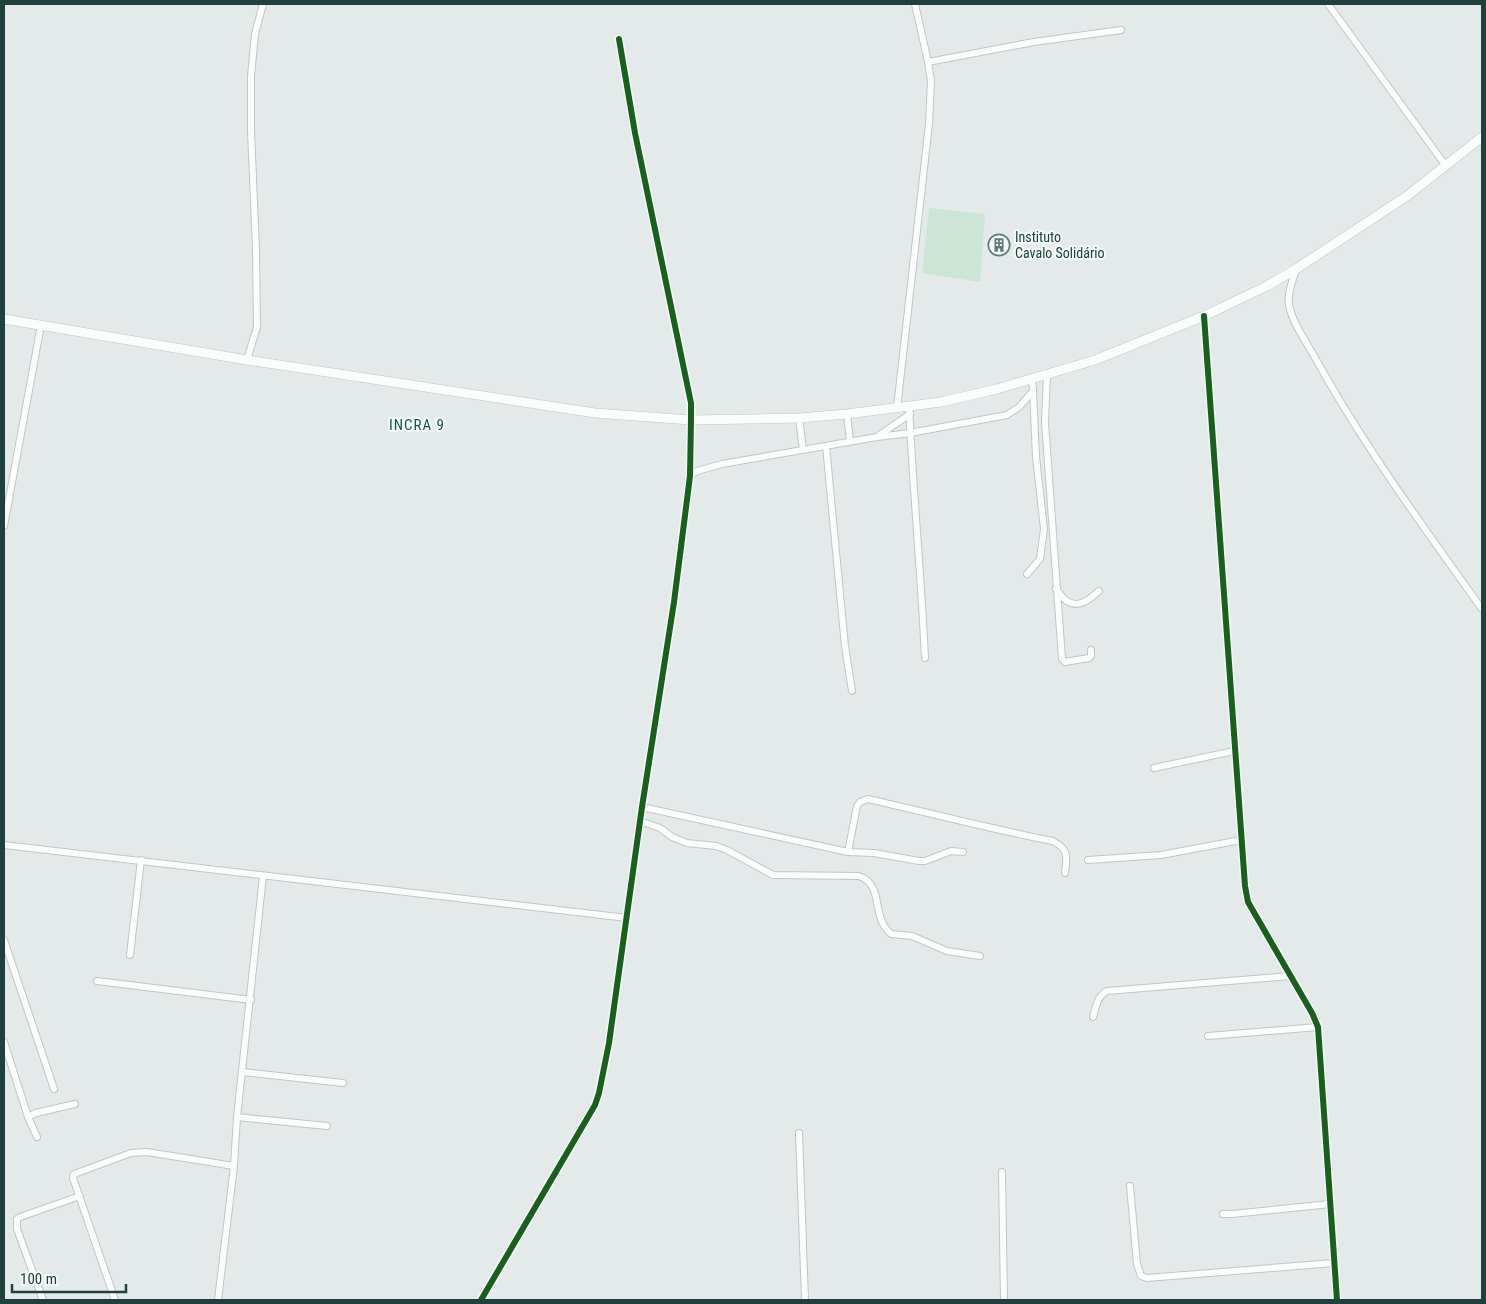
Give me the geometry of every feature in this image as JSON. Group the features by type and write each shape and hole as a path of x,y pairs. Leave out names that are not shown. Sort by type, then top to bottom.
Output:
{"main road":[{"path":"4,319 247,360 594,413 691,420 800,418 897,408 909,410 1032,379 1095,360 1204,316 1267,286 1408,196 1482,137"}],"street":[{"path":"247,360 257,327 256,250 250,131 250,76 255,34 263,4"},
{"path":"897,408 930,124 931,81 915,4"},
{"path":"1328,4 1446,166"},
{"path":"928,62 1034,42 1121,30"},
{"path":"481,1300 595,1105 600,1093 674,602 690,476 691,403 635,133 619,39"},
{"path":"1296,269 1288,297 1289,306 1295,321 1338,398 1397,491 1482,609"},
{"path":"1204,316 1246,896 1318,1027 1336,1300"},
{"path":"4,526 41,325"},
{"path":"1047,374 1045,422 1062,659 1068,662 1088,658 1091,656 1091,650"},
{"path":"1027,574 1040,559 1044,530 1036,457 1032,379"},
{"path":"690,476 696,472 722,464 1008,415 1019,408 1033,391"},
{"path":"909,410 925,658"},
{"path":"877,437 909,410"},
{"path":"848,414 850,441"},
{"path":"800,418 803,450"},
{"path":"826,446 845,646 852,691"},
{"path":"1056,589 1067,601 1078,605 1099,591"},
{"path":"1154,768 1234,751"},
{"path":"848,852 857,806 860,802 868,799 954,818 995,830 1053,841 1061,846 1067,856 1065,873"},
{"path":"642,807 848,852 874,853 919,861 951,851 963,852"},
{"path":"640,821 660,828 672,837 687,843 716,846 727,850 773,875 859,876 866,878 871,883 883,925 891,934 912,936 947,951 980,956"},
{"path":"1088,860 1161,855 1241,840"},
{"path":"4,845 627,918"},
{"path":"130,955 141,860"},
{"path":"218,1300 234,1166 237,1117 263,876"},
{"path":"4,940 54,1089"},
{"path":"1093,1018 1096,1004 1101,994 1107,991 1291,976"},
{"path":"97,981 251,1000"},
{"path":"1208,1036 1318,1027"},
{"path":"4,1042 28,1117 37,1137"},
{"path":"242,1072 343,1083"},
{"path":"28,1117 36,1113 75,1104"},
{"path":"237,1117 327,1126"},
{"path":"799,1133 805,1300"},
{"path":"116,1300 73,1178 76,1172 132,1153 147,1152 234,1166"},
{"path":"1002,1172 1004,1300"},
{"path":"1130,1186 1137,1264 1141,1276 1148,1278 1334,1264"},
{"path":"42,1300 17,1229 17,1219 80,1196"},
{"path":"1224,1214 1330,1204"}],"green space":[{"path":"929,208 985,214 980,282 922,273"}],"cycle path":[{"path":"481,1300 595,1105 599,1093 609,1043 642,807 674,602 690,476 691,403 635,133 619,39"},
{"path":"1204,316 1245,886 1248,902 1312,1013 1318,1027 1337,1300"}],"place":[{"name":"Instituto Cavalo Solidário","path":"999,245"}],"district":[{"name":"INCRA 9","path":"417,425"}]}
